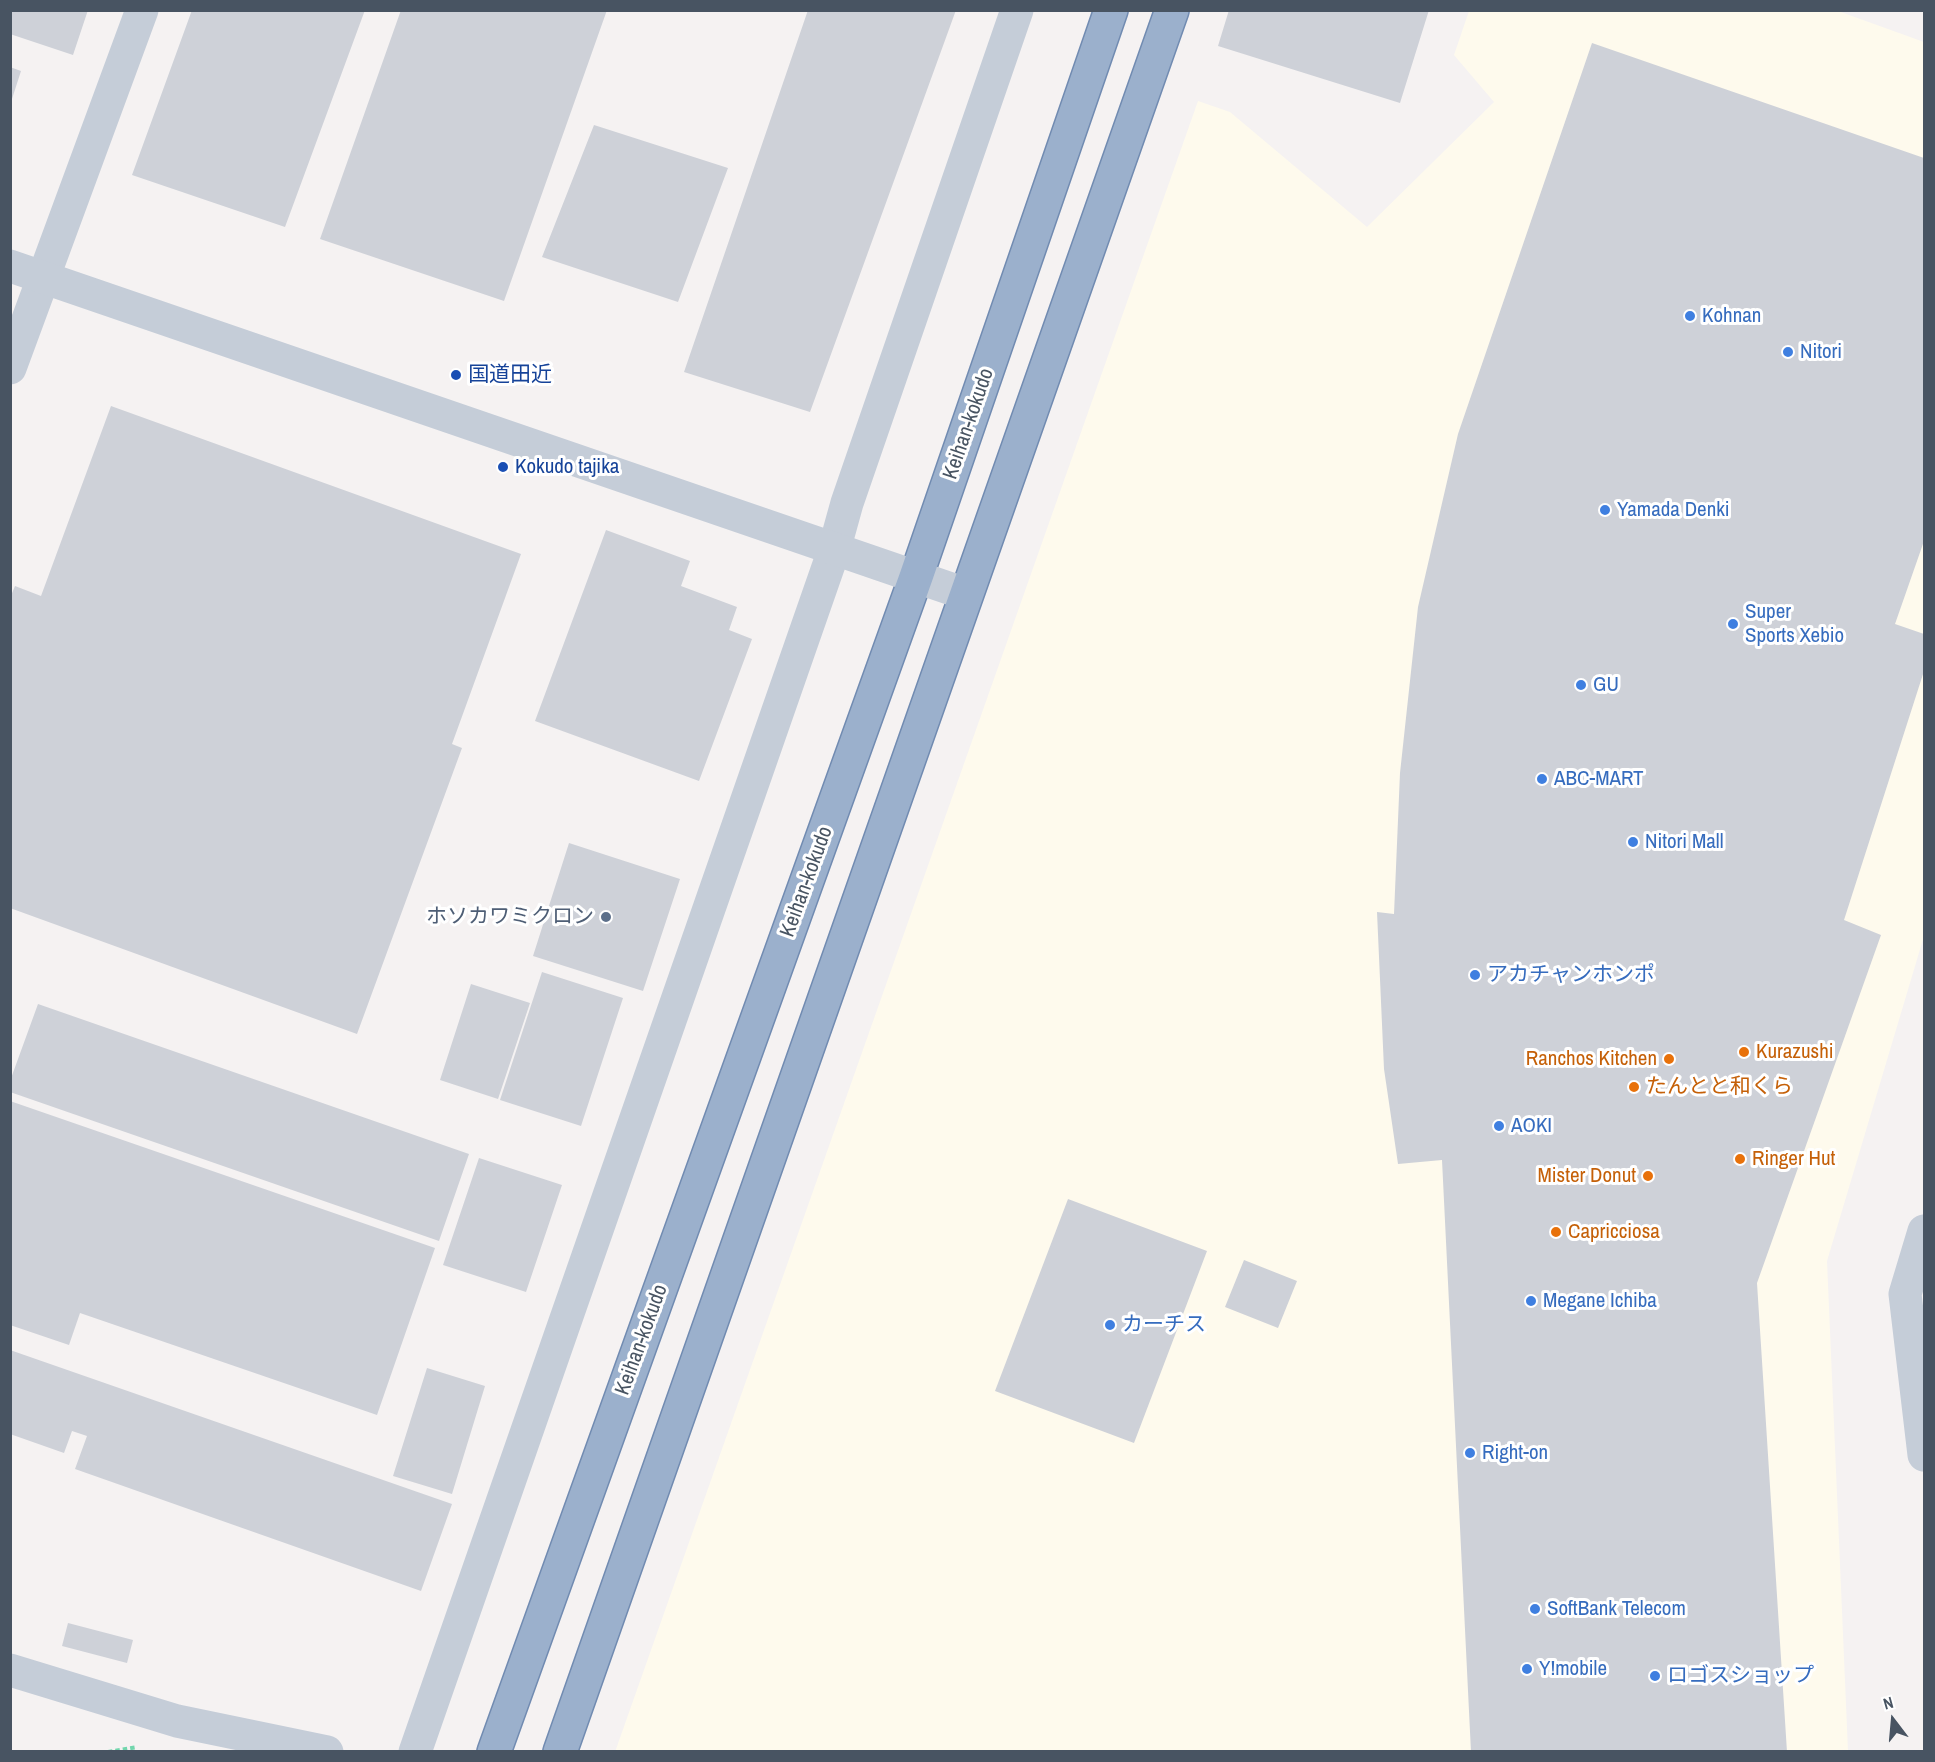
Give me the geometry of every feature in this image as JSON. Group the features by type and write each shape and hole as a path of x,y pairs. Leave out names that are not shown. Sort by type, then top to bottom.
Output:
{"highway":[{"name":"Keihan-kokudo","path":"494,1752 916,577 1111,10"},
{"path":"560,1752 1172,10"}],"street":[{"path":"10,368 142,10"},
{"path":"415,1752 834,550 851,492 1017,10"},
{"path":"10,266 966,594"},
{"path":"1924,1232 1915,1296 1924,1455"},
{"path":"10,1670 177,1720 327,1752"}],"shaded area":[{"path":"1469,11 1838,11 1924,42 1924,936 1827,1261 1848,1751 615,1752 1198,101 1230,112 1367,227 1494,102 1454,55"}],"building":[{"path":"10,10 88,10 73,55 10,34"},
{"path":"192,10 365,10 285,227 132,175"},
{"path":"401,10 607,10 504,301 320,239"},
{"path":"808,10 956,10 810,412 684,372"},
{"path":"1229,10 1429,10 1400,103 1218,46"},
{"name":"Nitori Mall","path":"1592,43 1924,158 1924,541 1895,624 1924,634 1924,671 1844,920 1881,935 1757,1283 1787,1752 1471,1752 1442,1160 1398,1164 1384,1069 1377,912 1394,914 1400,773 1418,607 1458,434"},
{"path":"10,67 21,71 11,102 10,102"},
{"path":"594,125 728,168 678,302 542,257"},
{"path":"111,406 521,554 452,744 462,748 357,1034 10,908 10,598 15,586 41,596"},
{"path":"606,530 690,561 681,586 737,607 729,630 752,639 699,781 535,721"},
{"name":"ホソカワミクロン","path":"569,843 680,879 643,991 533,956"},
{"path":"542,972 623,998 581,1126 500,1100"},
{"path":"471,984 530,1003 498,1099 440,1080"},
{"path":"38,1004 469,1154 439,1241 10,1092 10,1081"},
{"path":"10,1101 435,1248 377,1415 80,1313 69,1345 10,1325"},
{"path":"479,1158 562,1185 526,1292 443,1265"},
{"path":"1068,1199 1207,1251 1134,1443 995,1391"},
{"path":"1244,1260 1297,1281 1278,1328 1225,1307"},
{"path":"10,1350 452,1504 421,1591 75,1469 87,1436 72,1431 64,1453 10,1434"},
{"path":"427,1368 485,1386 452,1494 393,1476"},
{"path":"68,1623 133,1640 127,1663 62,1646"}],"place":[{"name":"Kohnan","path":"1690,316"},
{"name":"Nitori","path":"1788,352"},
{"name":"国道田近","path":"456,375"},
{"name":"Kokudo tajika","path":"503,467"},
{"name":"Yamada Denki","path":"1605,510"},
{"name":"Super Sports Xebio","path":"1733,624"},
{"name":"GU","path":"1581,685"},
{"name":"ABC-MART","path":"1542,779"},
{"name":"Nitori Mall","path":"1633,842"},
{"name":"ホソカワミクロン","path":"606,917"},
{"name":"アカチャンホンポ","path":"1475,975"},
{"name":"Kurazushi","path":"1744,1052"},
{"name":"Ranchos Kitchen","path":"1669,1059"},
{"name":"たんとと和くら","path":"1634,1087"},
{"name":"AOKI","path":"1499,1126"},
{"name":"Ringer Hut","path":"1740,1159"},
{"name":"Mister Donut","path":"1648,1176"},
{"name":"Capricciosa","path":"1556,1232"},
{"name":"Megane Ichiba","path":"1531,1301"},
{"name":"カーチス","path":"1110,1325"},
{"name":"Right-on","path":"1470,1453"},
{"name":"SoftBank Telecom","path":"1535,1609"},
{"name":"Y!mobile","path":"1527,1669"},
{"name":"ロゴスショップ","path":"1655,1676"}]}
